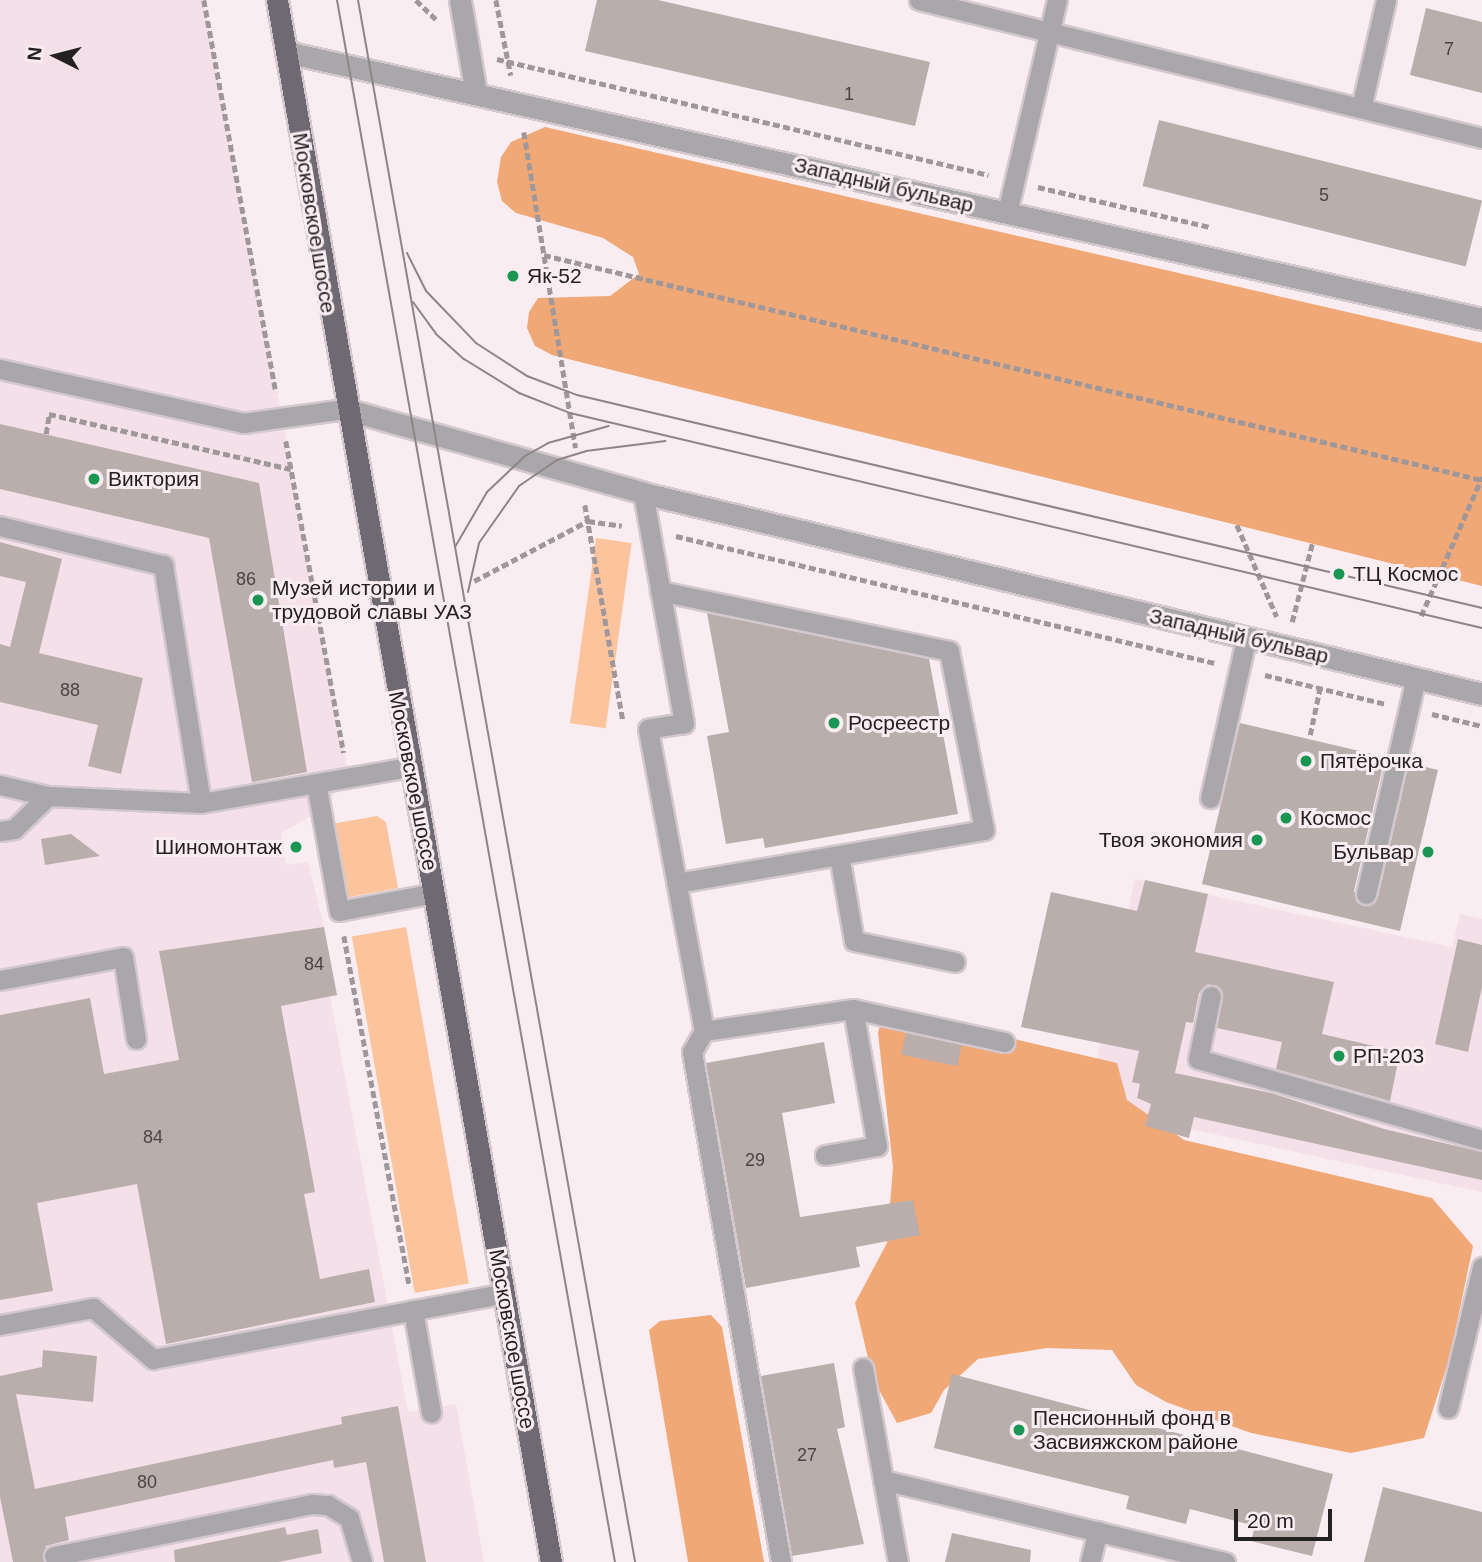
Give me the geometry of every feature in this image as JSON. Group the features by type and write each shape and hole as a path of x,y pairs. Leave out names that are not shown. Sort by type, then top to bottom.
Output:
{"main road":[{"name":"Московское шоссе","path":"277,0 345,409 434,893 551,1562"}],"street":[{"path":"460,0 476,94"},
{"name":"Западный бульвар","path":"286,52 1482,319"},
{"name":"Западный бульвар","path":"345,409 643,493 1482,694"}],"lane":[{"path":"919,0 1482,138"},
{"path":"1007,213 1057,0"},
{"path":"1361,108 1386,0"},
{"path":"0,369 243,423 345,409"},
{"path":"643,493 684,723 648,729 704,1031 692,1052 781,1562"},
{"path":"0,526 163,565 201,803"},
{"path":"660,591 949,651 984,830 677,883"},
{"path":"1210,798 1246,639"},
{"path":"1366,894 1416,678"},
{"path":"0,785 48,796 201,803 410,767"},
{"path":"316,783 339,911 434,893"},
{"path":"0,831 14,829 48,796"},
{"path":"839,855 854,942 955,962"},
{"path":"0,980 123,957 136,1039"},
{"path":"1211,996 1198,1059 1482,1140"},
{"path":"704,1031 853,1009 1004,1042"},
{"path":"825,1156 877,1146 853,1009"},
{"path":"1448,1408 1482,1267"},
{"path":"0,1325 93,1308 153,1359 505,1293"},
{"path":"413,1310 431,1412"},
{"path":"863,1368 898,1562"},
{"path":"883,1480 1225,1562"},
{"path":"54,1556 312,1504 328,1505 349,1518 362,1562"},
{"path":"1090,1562 1098,1531"}],"path":[{"path":"204,0 349,777"},
{"path":"496,0 519,104 588,521"},
{"path":"544,255 1482,479 1421,615"},
{"path":"46,435 49,414 291,469"},
{"path":"474,581 588,521 648,529 1482,726"},
{"path":"1237,525 1282,627"},
{"path":"1290,628 1312,544"},
{"path":"1310,735 1320,688"},
{"path":"339,911 413,1310"}],"shaded area":[{"path":"0,0 204,0 349,777 321,810 281,833 286,865 308,862 324,927 337,995 330,997 408,1412 456,1404 484,1562 0,1562"},
{"path":"545,127 1482,343 1482,586 552,355 535,346 527,328 529,312 538,298 610,296 639,274 633,257 603,238 516,213 502,201 497,182 501,157 511,142"},
{"path":"596,538 632,543 606,728 570,723"},
{"path":"377,816 386,822 398,888 345,898 331,824"},
{"path":"1135,879 1452,947 1460,914 1482,919 1482,1192 1087,1107"},
{"path":"406,927 469,1284 415,1293 352,937"},
{"path":"916,1016 1117,1063 1127,1100 1184,1140 1432,1198 1473,1246 1450,1356 1424,1438 1351,1453 1251,1433 1166,1402 1136,1385 1112,1350 1047,1348 978,1359 944,1390 931,1413 897,1423 873,1379 855,1303 887,1243 893,1167 878,1033 880,1025"},
{"path":"711,1315 722,1327 764,1562 688,1562 649,1330 660,1321"}],"building":[{"path":"597,0 658,0 930,62 915,126 585,51"},
{"path":"1426,8 1482,22 1482,93 1410,75"},
{"path":"1159,120 1482,201 1466,267 1143,186"},
{"path":"0,424 259,483 307,772 252,782 209,538 0,489"},
{"path":"0,542 62,559 39,653 143,678 121,774 88,766 98,725 0,702 0,644 10,647 26,582 0,576"},
{"name":"Росреестр","path":"707,613 929,659 958,814 765,848 763,838 726,844 707,736 729,732"},
{"name":"Космос","path":"1240,723 1385,757 1354,891 1363,906 1378,897 1409,763 1438,770 1400,931 1202,884"},
{"path":"71,834 100,856 45,865 41,839"},
{"path":"1145,880 1208,894 1195,952 1334,982 1322,1034 1400,1052 1390,1101 1276,1069 1282,1042 1217,1028 1223,993 1208,984 1199,993 1193,1023 1186,1022 1175,1073 1271,1093 1384,1129 1482,1152 1482,1180 1194,1117 1189,1138 1145,1126 1151,1104 1137,1098 1140,1084 1132,1082 1139,1051 1021,1027 1051,892 1137,911"},
{"path":"324,927 337,995 281,1006 315,1192 304,1194 320,1279 369,1269 375,1302 166,1344 137,1184 37,1203 53,1291 0,1300 0,1015 90,998 104,1074 179,1060 159,951"},
{"path":"1458,939 1482,945 1482,987 1468,1052 1435,1044"},
{"path":"906,1033 962,1045 957,1066 901,1055"},
{"path":"824,1042 835,1103 782,1113 800,1217 913,1200 920,1235 856,1247 860,1267 746,1288 706,1063"},
{"path":"43,1350 97,1356 93,1402 16,1394 35,1489 342,1424 341,1417 398,1406 426,1562 384,1562 366,1462 334,1468 333,1460 65,1517 69,1540 46,1546 44,1562 13,1562 0,1497 0,1376 42,1367"},
{"path":"834,1363 845,1427 837,1429 864,1544 792,1556 761,1376"},
{"path":"952,1374 1333,1474 1312,1556 1251,1541 1255,1526 1190,1509 1186,1524 1126,1509 1129,1496 934,1448"},
{"path":"1383,1487 1482,1512 1482,1562 1364,1562"},
{"path":"285,1527 287,1535 318,1529 322,1553 279,1562 175,1562 174,1550"},
{"path":"952,1533 1031,1550 1030,1562 945,1562"}],"tram line":[{"path":"337,0 615,1562"},
{"path":"358,0 635,1562"},
{"path":"407,253 426,291 476,343 527,376 577,395 1482,608"},
{"path":"413,302 436,334 464,359 519,393 570,413 1482,628"},
{"path":"455,547 487,492 525,456 548,443 609,426"},
{"path":"468,592 479,543 519,486 557,460 586,451 665,441"}],"place":[{"name":"Як-52","path":"513,276"},
{"name":"Виктория","path":"94,479"},
{"name":"ТЦ Космос","path":"1339,574"},
{"name":"Музей истории и трудовой славы УАЗ","path":"258,600"},
{"name":"Росреестр","path":"834,723"},
{"name":"Пятёрочка","path":"1306,761"},
{"name":"Космос","path":"1286,818"},
{"name":"Твоя экономия","path":"1257,840"},
{"name":"Шиномонтаж","path":"296,847"},
{"name":"Бульвар","path":"1428,852"},
{"name":"РП-203","path":"1339,1056"},
{"name":"Пенсионный фонд в Засвияжском районе","path":"1019,1430"}]}
